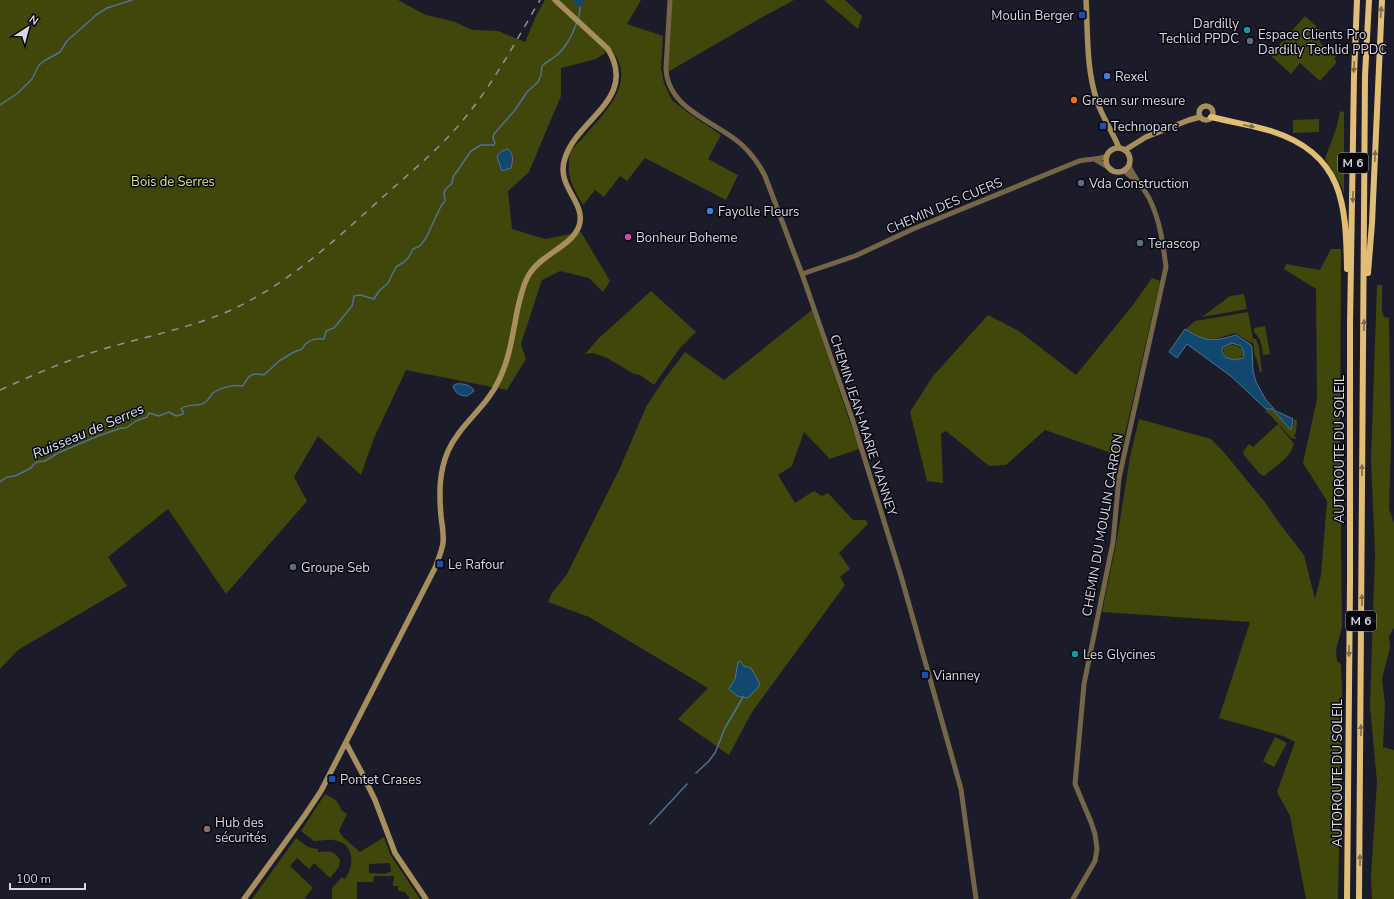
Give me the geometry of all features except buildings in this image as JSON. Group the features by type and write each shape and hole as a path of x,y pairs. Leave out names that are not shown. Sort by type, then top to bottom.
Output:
{"highway":[{"name":"AUTOROUTE DU SOLEIL","path":"1347,899 1350,584 1350,325 1354,79 1357,0"},
{"name":"AUTOROUTE DU SOLEIL","path":"1359,899 1365,76 1369,0"},
{"path":"1364,307 1370,255 1382,0"},
{"path":"1211,117 1256,127 1291,139 1314,154 1331,174 1342,200 1345,219 1347,301 1350,325"}],"main road":[{"path":"244,899 315,800 346,743 357,728 371,692 436,566 441,551 443,543 440,490 442,469 448,452 456,437 492,394 500,379 508,354 523,290 530,272 540,261 574,236 579,225 579,212 564,181 562,173 563,162 569,149 607,102 614,89 616,79 615,63 608,49 555,0"},
{"path":"1086,0 1088,57 1091,80 1101,112 1111,132 1116,148"},
{"path":"1127,152 1141,140 1199,115 1201,107 1208,106 1212,111 1211,117 1206,120 1199,115"},
{"path":"1116,148 1127,152 1131,160 1129,166 1124,172 1116,173 1108,167 1106,159 1108,153 1116,148"},
{"path":"346,743 375,800 395,852 426,899"}],"street":[{"name":"CHEMIN JEAN-MARIE VIANNEY","path":"670,0 666,72 672,91 683,104 740,144 758,163 765,176 802,274 852,418 901,576 952,756 960,789 976,899"},
{"name":"CHEMIN DES CUERS","path":"802,274 855,256 917,228 1072,164 1087,159 1096,160 1107,156"},
{"path":"1096,160 1108,167"},
{"path":"1129,166 1138,182"},
{"path":"1124,172 1138,182"},
{"name":"CHEMIN DU MOULIN CARRON","path":"1073,899 1095,861 1097,848 1091,822 1075,784 1084,684 1113,542 1120,478 1166,267 1159,223 1148,197 1138,182"}],"green space":[{"name":"Bois de Serres","path":"0,0 398,0 426,15 452,21 473,30 498,31 525,42 537,14 545,0 641,0 627,24 663,36 661,68 664,83 672,100 721,135 708,159 738,175 726,200 645,158 627,181 620,176 604,197 595,190 583,205 570,179 569,157 574,147 599,119 615,97 620,86 621,74 619,62 611,49 596,59 561,68 561,96 529,172 508,191 512,229 545,239 581,232 610,281 603,292 589,278 560,271 542,280 521,344 526,359 507,390 406,370 374,438 361,475 318,436 294,477 307,501 226,594 168,509 108,557 127,586 18,650 0,669"},
{"path":"670,0 794,0 666,73"},
{"path":"824,0 845,0 862,16 858,29"},
{"path":"1305,16 1325,34 1319,42 1336,57 1334,59 1336,63 1320,81 1300,63 1291,74 1270,55"},
{"path":"1340,111 1344,112 1344,194 1341,185 1325,159 1337,126"},
{"path":"1319,119 1319,132 1293,133 1293,120"},
{"path":"1331,249 1341,249 1340,452 1342,627 1336,650 1337,661 1341,664 1342,691 1338,899 1306,899 1290,816 1277,792 1295,742 1283,736 1219,718 1250,622 1102,612 1117,539 1130,457 1139,419 1211,439 1222,450 1264,501 1304,555 1315,599 1321,575 1327,501 1303,463 1317,399 1316,289 1284,269 1286,264 1320,270"},
{"path":"1152,278 1160,281 1120,456 1045,430 1006,465 989,466 946,431 941,434 943,483 927,481 910,412 933,376 988,315 1019,331 1076,375 1133,305"},
{"path":"1377,285 1382,285 1382,311 1384,317 1389,318 1391,444 1389,509 1394,523 1394,628 1389,636 1390,647 1382,679 1385,704 1383,747 1394,750 1394,899 1372,899 1371,877 1377,782 1370,706 1375,553 1371,460"},
{"path":"651,291 696,332 680,348 654,385 640,375 634,374 607,358 593,353 585,354 599,338"},
{"path":"1244,294 1247,309 1202,317 1230,296"},
{"path":"812,310 859,449 830,459 804,432 792,466 778,475 795,503 814,491 822,496 828,493 853,520 866,520 868,524 839,553 850,569 840,577 845,585 752,712 729,755 678,719 708,688 589,617 548,602 552,593 567,574 620,468 646,407 685,352 724,380"},
{"path":"1248,312 1253,339 1256,339 1259,347 1262,372 1260,372 1255,357 1253,342 1251,343 1235,333 1215,339 1204,338 1199,337 1186,329 1195,321"},
{"path":"1265,326 1270,354 1263,355 1261,343 1254,332 1254,328"},
{"path":"1230,344 1237,346 1242,350 1243,354 1240,359 1231,359 1226,357 1224,348"},
{"path":"1267,409 1272,409 1291,430 1294,420 1297,420 1296,433 1293,436 1296,437 1296,439 1291,438 1265,411"},
{"path":"1278,424 1294,444 1286,458 1264,476 1260,474 1243,452 1249,444 1253,447"},
{"path":"1275,737 1287,743 1274,767 1263,761"},
{"path":"325,794 336,800 341,808 340,809 347,814 339,831 343,837 360,852 384,837 390,854 420,899 410,899 405,892 398,891 398,886 393,886 394,876 374,876 373,882 357,882 357,899 332,899 332,888 342,877 345,879 348,873 351,861 349,850 346,845 333,840 314,841 301,831","holes":["390,863 391,872 386,874 369,873 369,864"]},
{"path":"296,838 308,847 318,849 318,852 328,851 335,854 340,860 339,867 330,878 314,863 309,869 297,858 290,866 313,888 304,899 252,899"}],"water":[{"path":"508,149 512,158 511,168 502,171 497,157 501,152"},
{"path":"1185,329 1209,340 1221,339 1236,335 1251,345 1253,371 1256,382 1266,400 1276,411 1293,419 1291,430 1272,409 1266,409 1232,377 1187,344 1177,358 1169,352","holes":["1232,343 1241,346 1244,353 1243,358 1234,360 1225,357 1222,351 1223,347"]},
{"path":"456,384 466,385 471,387 474,391 467,396 460,395 456,392 453,386"},
{"path":"740,661 744,666 751,668 760,684 748,698 737,696 729,689 735,679 738,662"}],"waterway":[{"path":"0,105 18,93 32,79 39,65 60,52 67,41 96,15 107,8 132,0"},
{"name":"Ruisseau de Serres","path":"578,19 580,11 579,2"},
{"name":"Ruisseau de Serres","path":"0,482 7,477 15,476 31,468 37,462 45,461 58,453 98,436 121,428 126,428 136,421 147,417 149,413 159,416 169,412 176,416 183,414 181,409 183,407 204,403 213,393 223,388 243,386 250,376 256,374 264,375 279,361 302,349 308,342 317,339 324,339 326,331 334,328 352,306 354,296 360,295 374,299 379,291 388,283 396,267 409,257 413,249 420,246 426,238 441,206 445,201 445,190 452,183 453,177 471,151 481,145 494,145 494,134 515,110 527,92 538,82 541,75 542,66 565,47 577,22"},
{"path":"696,773 715,753 725,728 743,697"},
{"path":"650,824 687,784"}],"railway":[{"path":"0,390 49,368 87,354 181,328 229,311 272,288 311,260 428,157 459,125 497,73 540,0"}],"place":[{"name":"Moulin Berger","path":"1082,15"},
{"name":"Dardilly Techlid PPDC","path":"1247,30"},
{"name":"Espace Clients Pro Dardilly Techlid PPDC","path":"1250,41"},
{"name":"Rexel","path":"1107,76"},
{"name":"Green sur mesure","path":"1074,100"},
{"name":"Technoparc","path":"1103,126"},
{"name":"Vda Construction","path":"1081,183"},
{"name":"Fayolle Fleurs","path":"710,211"},
{"name":"Bonheur Boheme","path":"628,237"},
{"name":"Terascop","path":"1140,243"},
{"name":"Le Rafour","path":"440,564"},
{"name":"Groupe Seb","path":"293,567"},
{"name":"Les Glycines","path":"1075,654"},
{"name":"Vianney","path":"925,675"},
{"name":"Pontet Crases","path":"332,779"},
{"name":"Hub des sécurités","path":"207,829"}]}
